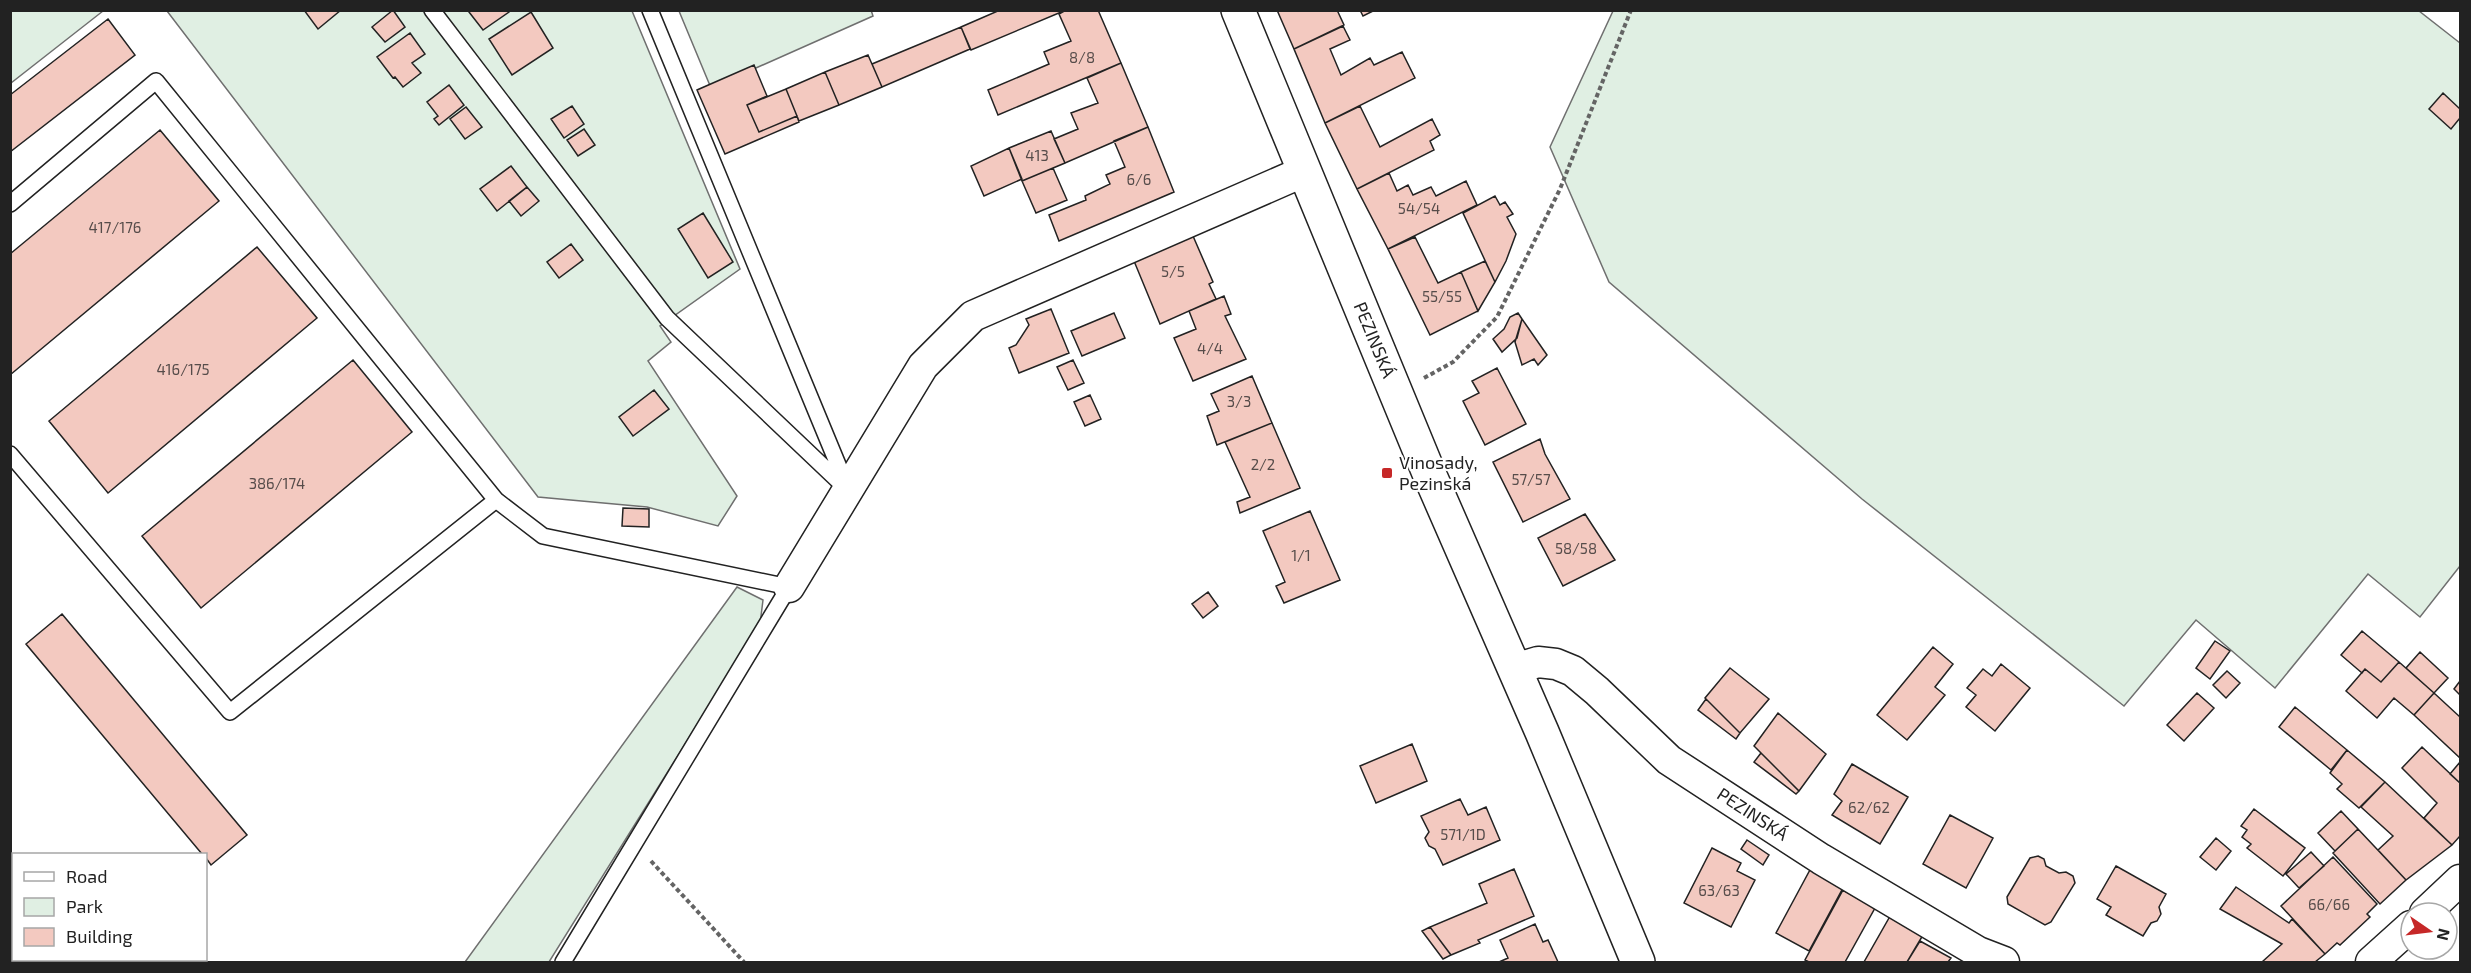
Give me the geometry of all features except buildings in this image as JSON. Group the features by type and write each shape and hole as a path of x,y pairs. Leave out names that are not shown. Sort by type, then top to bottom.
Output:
{"main road":[{"name":"PEZINSKÁ","path":"1238,10 1638,963"}],"street":[{"path":"789,587 923,366 973,316 1305,171"},
{"name":"PEZINSKÁ","path":"1514,669 1538,662 1556,664 1573,671 1670,760 1821,859 1978,952 2004,963"},
{"path":"2438,901 2460,880"},
{"path":"2371,963 2399,937"}],"lane":[{"path":"432,10 667,318 849,490"},
{"path":"650,10 849,490"},
{"path":"10,204 156,81 496,500 543,536 789,587 563,963"},
{"path":"10,454 230,712 496,500"}],"path":[{"path":"1397,393 1453,362 1497,317 1560,189 1631,10"},
{"path":"635,843 744,963"}],"green space":[{"path":"11,10 103,10 103,11 11,83"},
{"path":"871,10 873,16 711,88 679,11"},
{"path":"167,11 632,11 740,269 660,326 671,342 648,361 737,496 718,526 647,507 538,497"},
{"path":"1613,11 2419,11 2460,43 2460,566 2420,617 2368,574 2275,688 2196,620 2124,706 1862,499 1609,282 1550,147"},
{"path":"737,587 763,600 760,624 549,962 465,962"}],"place":[{"name":"Vinosady, Pezinská","path":"1387,473"}]}
